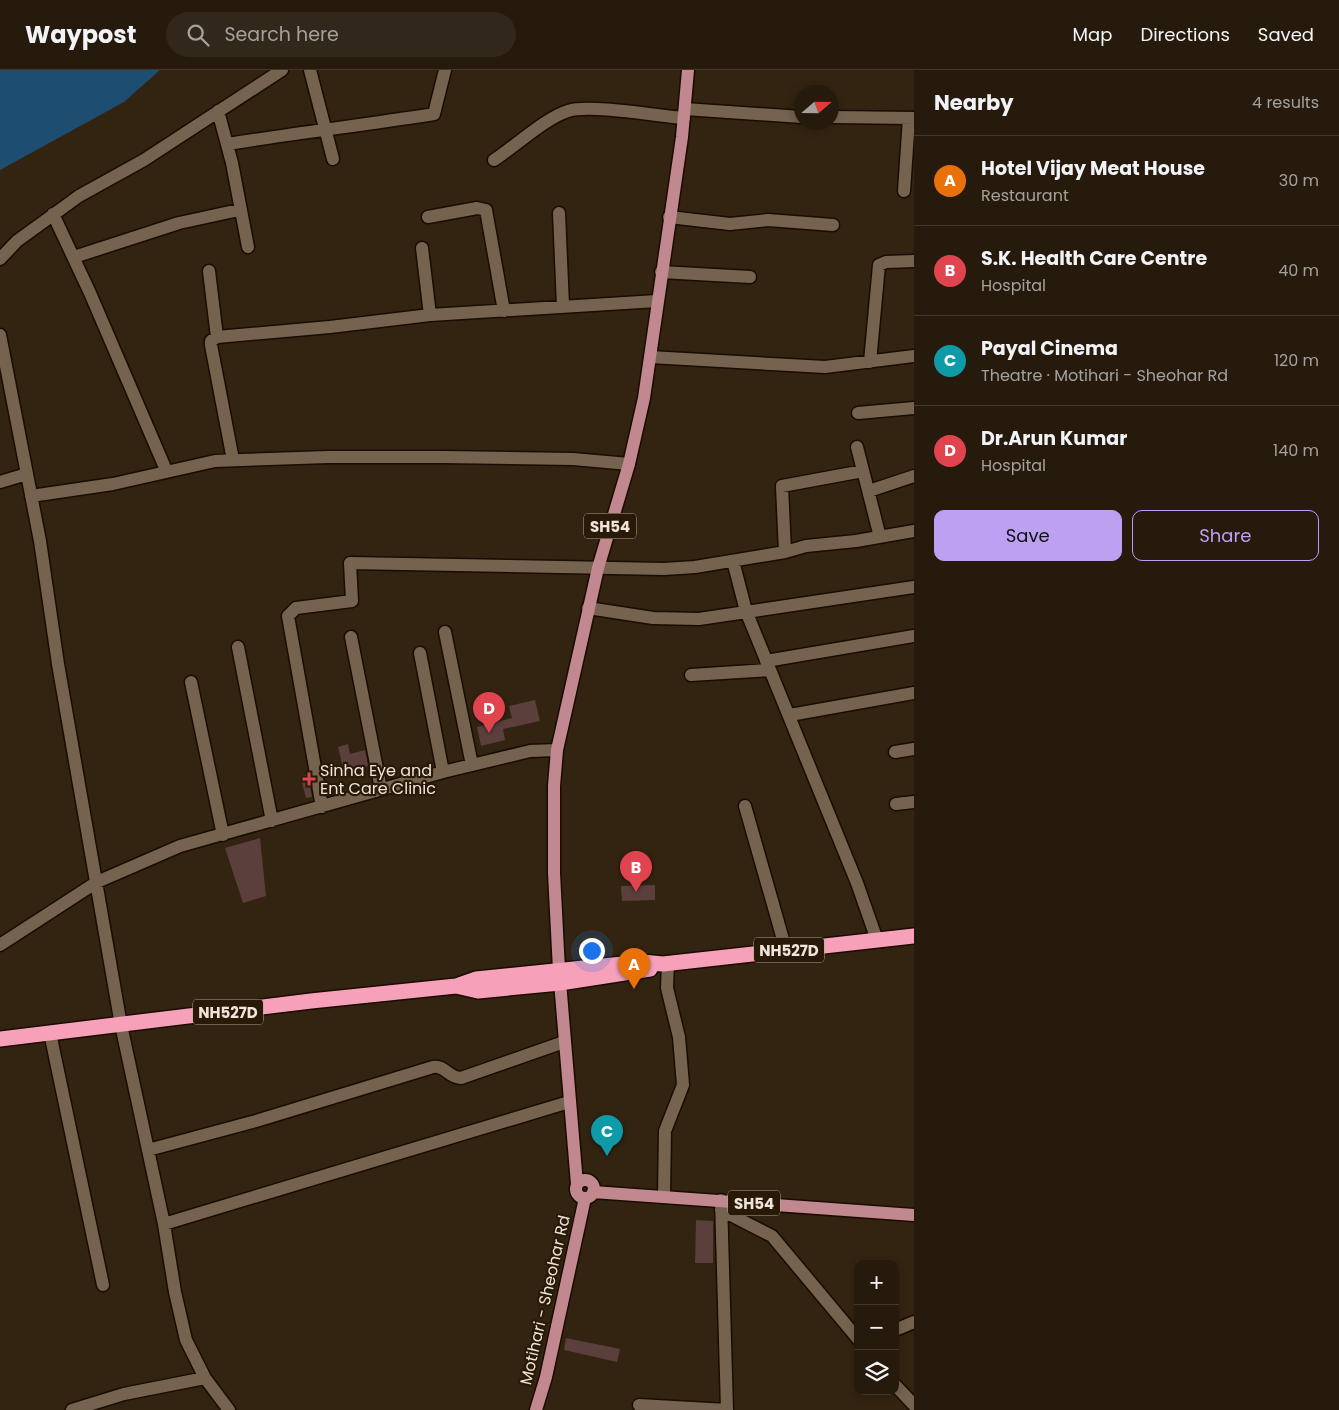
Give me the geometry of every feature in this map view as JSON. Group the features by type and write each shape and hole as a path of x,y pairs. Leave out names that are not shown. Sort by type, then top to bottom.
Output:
{"highway":[{"name":"NH527D","path":"0,1039 311,1001 456,986 476,979 559,976 642,962 666,964 914,936"}],"main road":[{"name":"SH54","path":"688,70 684,114 650,357 638,426 588,608 558,750 552,816 559,976 577,1194 664,1196 721,1205 914,1215"},
{"name":"Motihari - Sheohar Rd","path":"536,1410 546,1377 589,1195"}],"street":[{"path":"0,259 17,241 79,196 144,160 282,70"},
{"path":"310,70 333,160"},
{"path":"228,144 325,128 358,126 434,114 445,70"},
{"path":"494,160 556,117 568,111 594,110 794,117"},
{"path":"218,112 228,144 239,210 248,247"},
{"path":"839,118 912,118 904,191"},
{"path":"428,217 477,208 486,210 504,311"},
{"path":"74,257 179,223 239,210"},
{"path":"559,213 563,306"},
{"path":"53,214 74,257 166,470"},
{"path":"669,217 730,224 768,220 833,225"},
{"path":"422,248 430,315"},
{"path":"870,362 879,265 886,262 914,262"},
{"path":"209,271 217,336"},
{"path":"661,272 750,277"},
{"path":"234,460 211,345 211,341 217,336 330,327 430,315 657,301"},
{"path":"0,335 40,540 58,664 122,1025 164,1224 186,1340 205,1378 229,1410"},
{"path":"650,357 825,367 914,356"},
{"path":"858,413 914,408"},
{"path":"857,447 880,537"},
{"path":"31,496 112,484 166,470 215,461 328,456 573,459 629,464"},
{"path":"785,552 782,486 863,471"},
{"path":"0,482 26,474"},
{"path":"869,491 914,476"},
{"path":"322,807 288,616 296,608 352,602 350,562 664,569 733,561 785,552 806,546 914,531"},
{"path":"733,561 746,611 857,883 877,940"},
{"path":"588,608 674,620 714,618 746,611 914,587"},
{"path":"445,632 472,765"},
{"path":"691,675 768,666 914,636"},
{"path":"351,637 381,789"},
{"path":"238,647 272,821"},
{"path":"420,653 443,772"},
{"path":"191,682 222,835"},
{"path":"790,715 914,693"},
{"path":"895,752 914,749"},
{"path":"0,945 97,882 180,846 443,772 530,751 558,750"},
{"path":"896,804 914,802"},
{"path":"745,806 786,950"},
{"path":"664,1196 665,1131 683,1085 679,1037 667,988 666,964"},
{"path":"50,1034 103,1286"},
{"path":"148,1150 256,1121 433,1067 440,1066 454,1077 461,1078 564,1042"},
{"path":"164,1224 569,1102"},
{"path":"721,1205 772,1236 854,1334"},
{"path":"639,1406 727,1410 721,1205"},
{"path":"899,1328 914,1322"},
{"path":"72,1410 124,1394 205,1378"},
{"path":"899,1389 914,1405"}],"water":[{"path":"0,70 160,70 124,102 0,170"}],"building":[{"path":"535,700 540,721 503,729 505,740 481,746 477,727 512,718 509,706"},
{"path":"348,744 350,754 365,750 368,766 344,772 338,747"},
{"path":"308,774 312,797 306,798 300,776"},
{"path":"260,838 266,896 243,903 225,848"},
{"path":"655,885 655,900 622,901 621,886"},
{"path":"696,1220 713,1221 713,1263 695,1263"},
{"path":"566,1338 620,1349 617,1362 564,1350"}],"place":[{"name":"Dr.Arun Kumar","path":"489,733"},
{"name":"Sinha Eye and Ent Care Clinic","path":"309,779"},
{"name":"S.K. Health Care Centre","path":"636,892"},
{"name":"Hotel Vijay Meat House","path":"634,989"},
{"name":"Payal Cinema","path":"607,1156"}]}
